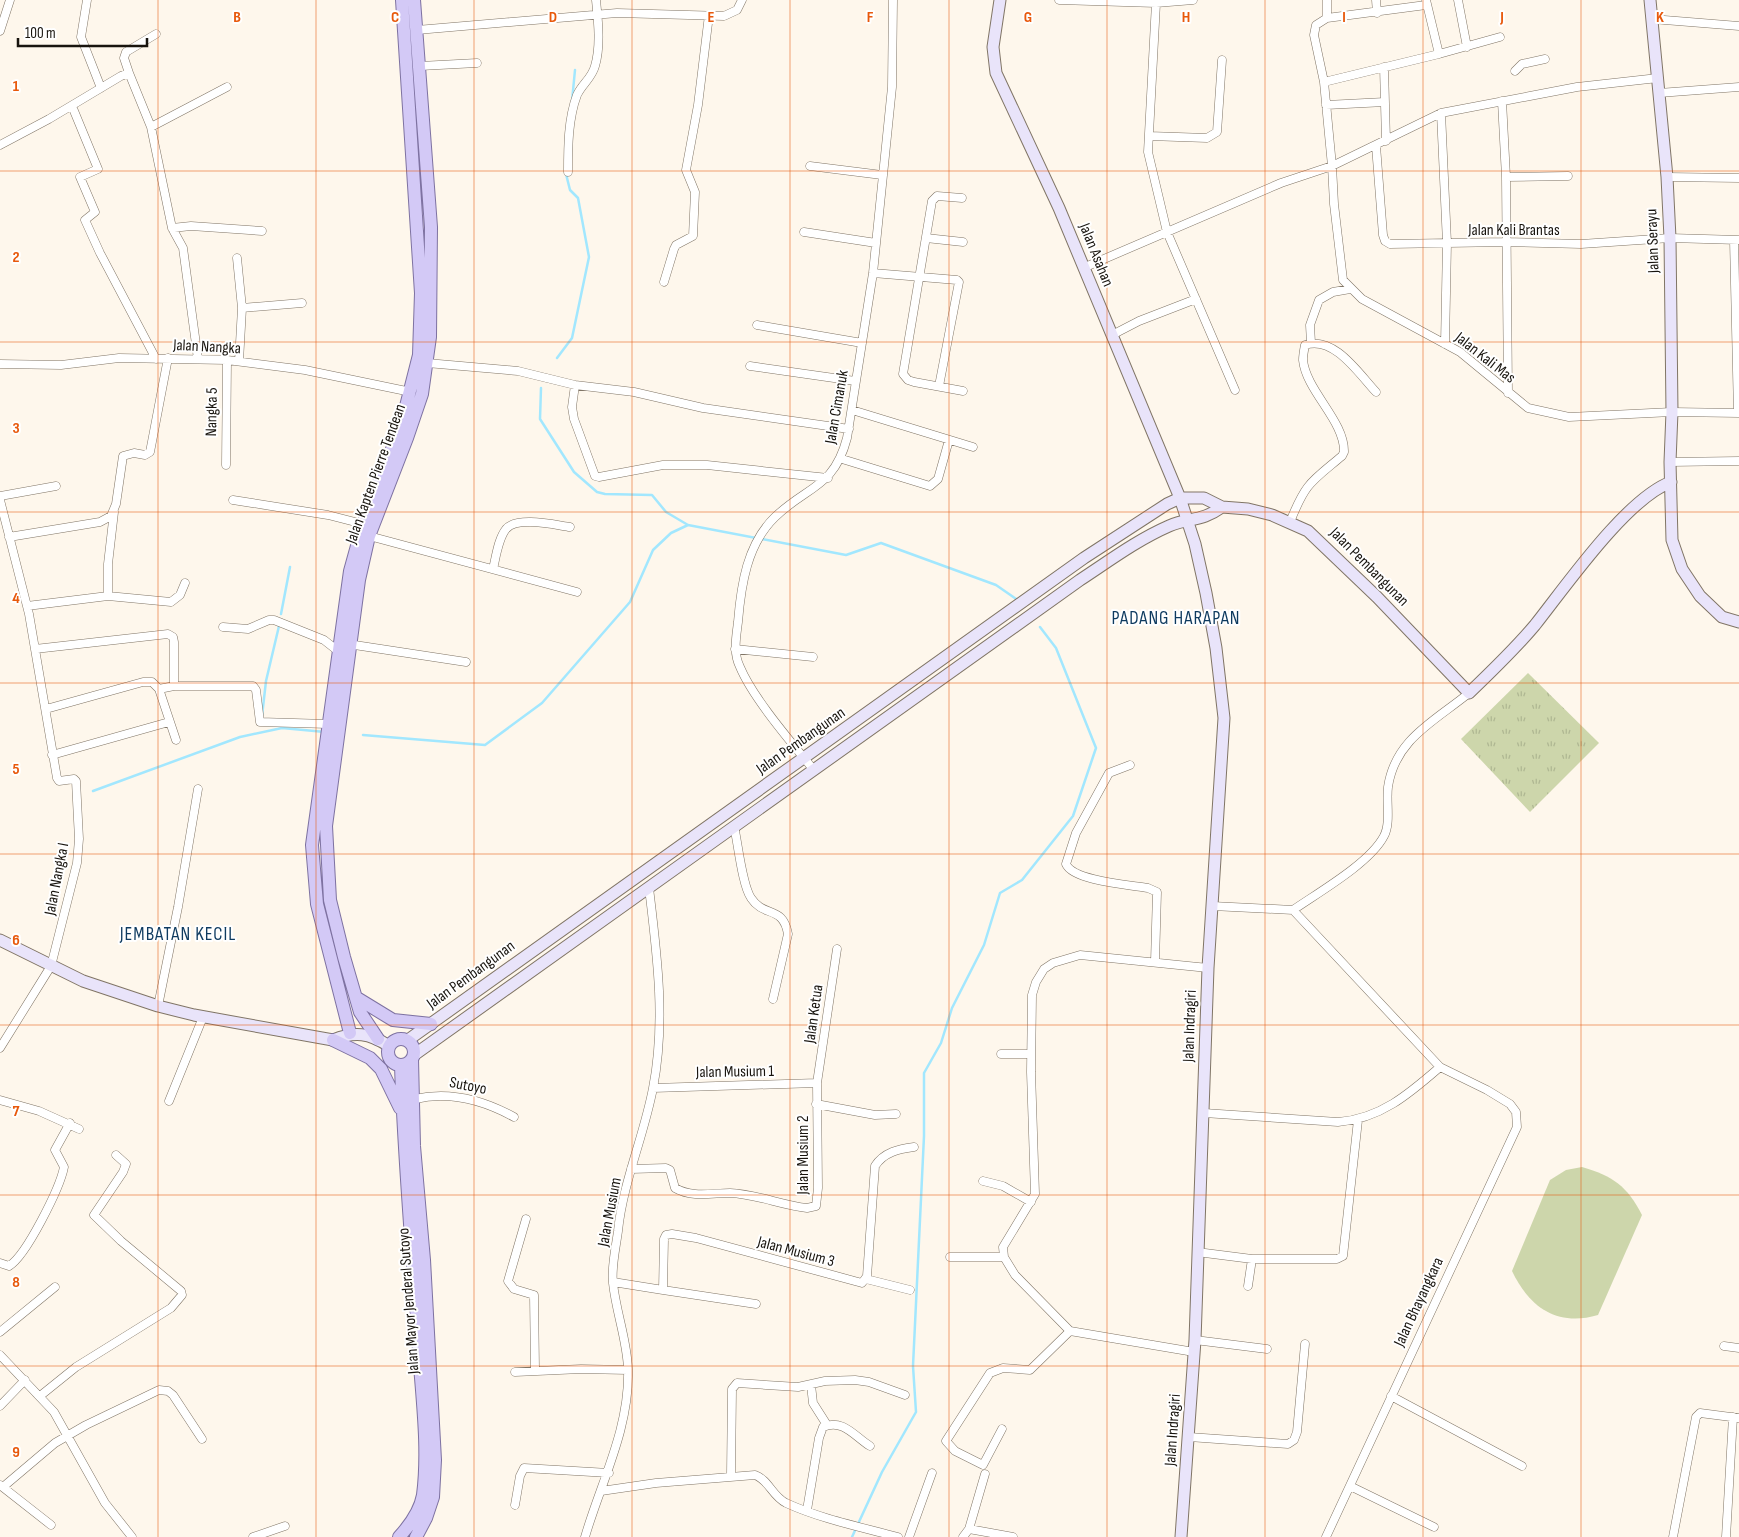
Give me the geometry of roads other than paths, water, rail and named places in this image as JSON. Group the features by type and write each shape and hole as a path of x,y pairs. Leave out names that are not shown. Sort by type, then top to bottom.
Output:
{"main road":[{"path":"402,0 411,30"},
{"path":"411,30 414,0"},
{"name":"Jalan Kapten Pierre Tendean","path":"378,1039 360,1012 330,900 326,826 350,571 413,420 422,394 427,363 431,312 431,227 420,66 411,30"},
{"name":"Jalan Kapten Pierre Tendean","path":"366,530 401,426 419,355 421,293 411,155 411,30"},
{"path":"411,155 426,154"},
{"name":"Jalan Kapten Pierre Tendean","path":"342,646 328,724 312,845 312,863 317,904 350,1033"},
{"path":"357,998 393,1020 431,1024"},
{"path":"398,1038 408,1040 414,1046 409,1060 394,1063 389,1058 389,1046 398,1038"},
{"path":"333,1040 370,1058 381,1069 402,1112"},
{"name":"Jalan Mayor Jenderal Sutoyo","path":"409,1060 415,1099 414,1146 424,1260 435,1460 433,1497 426,1518 416,1537"},
{"name":"Jalan Mayor Jenderal Sutoyo","path":"399,1537 417,1512 422,1496 424,1458 402,1112 409,1060"}],"street":[{"path":"0,31 10,0"},
{"path":"88,0 82,37 101,88"},
{"path":"568,172 569,138 576,97 592,75 596,64 598,15 596,0"},
{"path":"411,30 598,15 724,16 737,10 742,0"},
{"name":"Jalan Cimanuk","path":"813,769 750,685 739,666 736,649 742,582 755,548 767,526 776,516 828,478 842,459 849,429 873,274 892,87 893,0"},
{"name":"Jalan Asahan","path":"1000,0 993,48 996,73 1059,208 1188,521"},
{"path":"1059,0 1156,3 1193,0"},
{"path":"1326,0 1327,18"},
{"path":"1376,0 1377,13"},
{"path":"1458,0 1467,47"},
{"name":"Jalan Serayu","path":"1650,0 1667,177 1670,238 1672,540 1682,569 1710,607 1722,616 1739,622"},
{"path":"1156,3 1148,152 1167,232 1235,390"},
{"path":"1310,343 1310,325 1319,300 1333,292 1350,289 1343,280 1341,271 1324,82 1314,35 1316,25 1327,18 1377,13 1426,3 1440,54"},
{"path":"664,282 676,245 693,236 695,192 686,170 698,105 709,16"},
{"path":"1652,19 1739,26"},
{"path":"156,34 126,52 124,58 151,127 172,228 185,259 198,359"},
{"path":"1324,82 1440,54 1500,37"},
{"path":"1515,72 1522,64 1545,59"},
{"path":"1148,136 1207,138 1217,132 1222,60"},
{"path":"420,66 477,63"},
{"path":"1384,67 1386,141"},
{"path":"0,145 129,73"},
{"path":"1083,268 1281,182 1332,166 1441,113 1577,87 1658,78"},
{"path":"151,127 227,87"},
{"path":"1659,93 1739,87"},
{"path":"1502,101 1506,177 1505,242 1508,393"},
{"path":"1326,105 1385,102"},
{"path":"72,106 98,169 80,177 95,212 85,220 108,270 156,359"},
{"path":"1441,113 1447,244 1445,344"},
{"name":"Jalan Kali Brantas","path":"1376,146 1382,235 1385,241 1390,244 1505,242 1581,244 1670,238 1737,240"},
{"path":"810,166 882,175"},
{"path":"1506,177 1568,176"},
{"path":"1667,177 1739,178"},
{"path":"962,198 941,196 933,198 903,374 908,380 963,391"},
{"path":"172,228 191,226 262,231"},
{"path":"804,232 876,243"},
{"path":"926,238 963,242"},
{"path":"1737,240 1738,413"},
{"path":"237,258 242,308 239,361"},
{"path":"873,274 957,280 960,285 939,386"},
{"name":"Jalan Kali Mas","path":"1350,289 1388,315 1460,352 1528,408 1569,416 1672,412 1738,413"},
{"path":"1112,335 1139,321 1196,300"},
{"path":"242,308 302,303"},
{"path":"757,326 862,343"},
{"path":"1290,522 1300,496 1308,484 1342,456 1344,452 1340,433 1303,361 1305,345 1310,343 1334,348 1376,392"},
{"name":"Jalan Nangka","path":"0,364 61,365 119,358 227,360 305,370 411,392"},
{"path":"108,596 108,564 123,456 134,453 145,456 150,452 168,358"},
{"name":"Nangka 5","path":"226,465 227,360"},
{"path":"427,363 518,371 575,385 634,392 703,408 849,429"},
{"path":"750,366 855,381"},
{"path":"575,385 572,407 574,419 595,476 598,478 663,466 707,465 828,478"},
{"path":"852,410 973,447"},
{"path":"842,459 930,486 938,479 950,440"},
{"path":"1670,462 1739,460"},
{"path":"1212,906 1293,910 1355,866 1378,846 1385,835 1388,788 1398,753 1410,739 1469,693 1520,643 1584,562 1624,518 1654,490 1671,482"},
{"path":"0,496 56,486"},
{"name":"Jalan Pembangunan","path":"408,1040 1084,558 1180,498 1204,498 1222,507 1248,509 1290,522 1308,531 1340,560 1469,693"},
{"path":"0,500 27,606 46,709 52,755 169,722"},
{"path":"233,500 328,515 366,530 493,569 577,592"},
{"name":"Jalan Pembangunan","path":"409,1060 813,769 1132,546 1171,525 1208,517 1222,507"},
{"path":"10,537 100,522 107,520 114,512"},
{"name":"Jalan Indragiri","path":"1181,1537 1195,1340 1208,968 1224,718 1209,611 1188,521"},
{"path":"493,569 504,532 509,526 527,522 570,527"},
{"path":"27,606 108,596 171,602 180,595 184,583"},
{"path":"223,627 248,629 268,620 274,620 342,646 466,662"},
{"path":"35,649 168,634 173,637 174,642 174,686"},
{"path":"970,641 978,652"},
{"path":"736,649 813,656"},
{"path":"46,709 143,682 154,683 159,689 176,740"},
{"path":"159,689 174,686 253,686 256,690 260,722 328,724"},
{"name":"Jalan Nangka I","path":"0,1048 51,966 77,863 79,839 75,779 57,779 52,755"},
{"path":"1130,765 1109,773 1076,833 1066,864 1070,871 1091,878 1148,888 1157,892 1156,962"},
{"path":"158,1006 182,888 198,789"},
{"path":"734,826 751,898 765,910 779,914 786,923 788,934 773,999"},
{"path":"644,872 648,888"},
{"name":"Jalan Musium","path":"585,1537 608,1473 621,1425 628,1370 613,1282 621,1209 653,1088 659,1009 657,951 648,888"},
{"name":"Jalan Bhayangkara","path":"1293,910 1440,1067 1456,1077 1487,1090 1510,1104 1516,1112 1517,1126 1326,1537"},
{"path":"0,940 83,981 158,1006 203,1017 333,1040 350,1033 378,1039 389,1046"},
{"name":"Jalan Ketua","path":"817,1083 837,949"},
{"path":"1194,1352 1070,1331 1020,1280 1004,1258 1003,1247 1008,1236 1031,1202 1036,1184 1031,1054 1032,995 1036,982 1044,969 1065,958 1080,955 1208,968"},
{"path":"169,1101 203,1017"},
{"path":"1001,1054 1031,1054"},
{"path":"1204,1113 1338,1122 1358,1120 1386,1109 1440,1067"},
{"name":"Jalan Musium 1","path":"653,1088 817,1083"},
{"name":"Jalan Musium 2","path":"631,1169 666,1168 670,1170 676,1188 683,1191 706,1194 746,1195 798,1207 812,1208 816,1206 817,1198 817,1083"},
{"name":"Sutoyo","path":"415,1099 442,1094 484,1102 514,1117"},
{"path":"0,1100 70,1123 79,1129"},
{"path":"816,1104 875,1115 896,1114"},
{"path":"1197,1252 1252,1259 1337,1259 1343,1256 1358,1120"},
{"path":"0,1264 9,1266 19,1259 51,1201 64,1168 55,1150 70,1123"},
{"path":"910,1290 866,1279 875,1166 886,1154 899,1149 914,1147"},
{"path":"40,1396 76,1367 171,1308 182,1295 181,1291 94,1216 123,1172 126,1164 116,1155"},
{"path":"983,1181 1003,1186 1031,1202"},
{"path":"526,1219 508,1281 514,1289 534,1295 535,1370"},
{"name":"Jalan Musium 3","path":"663,1290 664,1239 666,1235 672,1234 858,1283 866,1279"},
{"path":"950,1257 1004,1258"},
{"path":"1248,1286 1252,1259"},
{"path":"613,1282 756,1304"},
{"path":"0,1332 55,1286"},
{"path":"1002,1428 984,1465 955,1451 946,1441 990,1373 1003,1368 1030,1370 1070,1331"},
{"path":"1195,1340 1267,1349"},
{"path":"1189,1437 1288,1444 1294,1440 1297,1432 1305,1344"},
{"path":"1724,1346 1739,1348"},
{"path":"0,1355 54,1412 105,1503 132,1537"},
{"path":"515,1372 535,1370 628,1370"},
{"path":"0,1406 25,1380"},
{"path":"731,1475 734,1385 737,1383 810,1385 825,1381 855,1380 869,1382 905,1395"},
{"path":"810,1385 814,1403 827,1425"},
{"path":"50,1525 2,1486 55,1443 159,1390 168,1391 173,1395 202,1439"},
{"path":"1391,1396 1522,1466"},
{"path":"1673,1537 1696,1417 1700,1413 1736,1417 1726,1537"},
{"path":"806,1510 818,1438 823,1427 827,1425 849,1429 870,1446"},
{"path":"515,1505 520,1476 524,1468 608,1473"},
{"path":"910,1537 932,1473"},
{"path":"963,1537 969,1529 985,1474"},
{"path":"601,1491 731,1475 755,1475 762,1478 780,1500 848,1524 898,1537"},
{"path":"1350,1486 1434,1527"},
{"path":"254,1537 285,1526"},
{"path":"969,1529 1013,1537"}],"waterway":[{"path":"572,101 575,70"},
{"path":"557,358 572,338 589,257 578,198 570,190 566,174"},
{"path":"541,388 540,419 574,472 597,492 605,494 652,495 666,512 688,525"},
{"path":"363,735 485,745 542,703 630,602 653,550 671,533 688,525 846,555 881,543 996,585 1019,601"},
{"path":"281,614 290,567"},
{"path":"262,716 266,681 279,626"},
{"path":"852,1537 882,1472 916,1412 913,1366 924,1136 924,1073 941,1043 952,1008 984,945 1000,893 1022,880 1073,816 1096,748 1056,648 1040,627"},
{"path":"93,791 240,737 282,728 325,732"}],"district":[{"name":"PADANG HARAPAN","path":"1176,618"},
{"name":"JEMBATAN KECIL","path":"178,934"}]}
